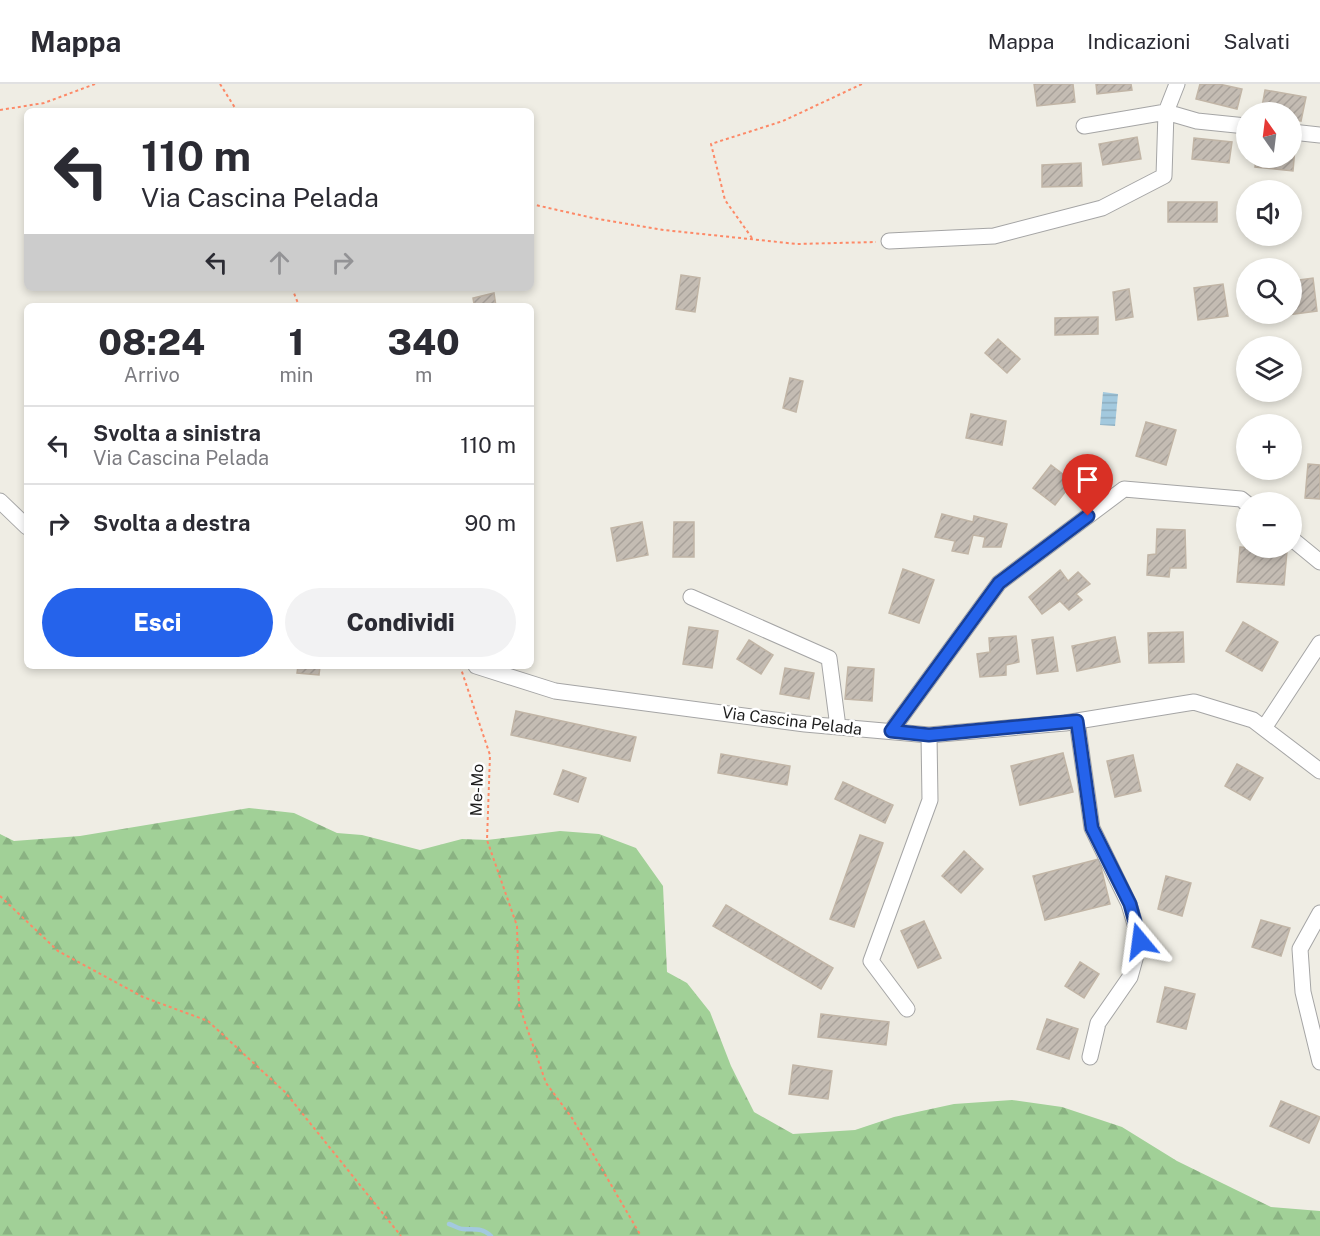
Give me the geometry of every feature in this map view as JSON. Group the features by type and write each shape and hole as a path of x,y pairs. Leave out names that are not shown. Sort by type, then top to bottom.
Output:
{"street":[{"path":"889,242 994,236 1101,208 1164,176 1166,112 1178,84"},
{"path":"1084,126 1166,112 1197,121 1236,125"},
{"path":"1302,133 1320,135"},
{"path":"891,731 999,583 1124,489 1236,499"},
{"path":"0,501 24,524"},
{"path":"1302,547 1320,562"},
{"path":"691,597 829,658 838,727"},
{"path":"1320,643 1259,724 1320,771"},
{"name":"Via Cascina Pelada","path":"485,669 555,691 838,727 929,735 1077,721 1194,702 1259,724"},
{"path":"1077,721 1092,828 1130,904 1140,941 1130,977 1098,1023 1090,1057"},
{"path":"907,1009 871,961 930,800 929,735"},
{"path":"1320,913 1300,949 1304,992 1320,1062"}],"path":[{"path":"0,110 44,103 95,84"},
{"path":"220,84 235,108"},
{"path":"753,239 725,200 711,144 783,122 862,84"},
{"path":"534,205 593,218 797,244 889,242"},
{"name":"Me-Mo","path":"461,669 490,755 487,840 500,883 517,926 519,1005 546,1083 572,1118 641,1236"},
{"path":"0,896 58,951 143,997 208,1021 285,1092 401,1236"}],"green space":[{"path":"249,808 294,813 337,833 362,835 420,850 462,839 487,840 560,831 599,834 636,848 663,886 667,972 687,983 710,1012 731,1066 754,1112 793,1134 855,1130 894,1117 954,1104 1012,1100 1062,1107 1122,1127 1177,1161 1271,1207 1320,1211 1320,1236 0,1236 0,834 14,841 80,836"}],"water":[{"path":"1103,392 1118,394 1115,426 1100,425"}],"building":[{"path":"1034,84 1073,84 1075,102 1037,106"},
{"path":"1096,84 1131,84 1132,90 1097,94"},
{"path":"1200,84 1219,84 1242,89 1239,102 1236,102 1236,109 1196,99"},
{"path":"1265,90 1306,97 1302,116 1302,102 1263,102"},
{"path":"1137,137 1141,159 1103,165 1099,144"},
{"path":"1194,138 1232,142 1229,163 1192,159"},
{"path":"1081,163 1082,186 1042,187 1042,165"},
{"path":"1264,168 1293,168 1293,171"},
{"path":"1168,202 1217,202 1217,222 1168,222"},
{"path":"681,275 700,278 695,312 676,309"},
{"path":"1313,278 1317,311 1302,313 1302,280"},
{"path":"1223,284 1228,316 1198,320 1194,288"},
{"path":"1129,289 1133,317 1116,320 1113,292"},
{"path":"494,293 496,303 474,303 473,298"},
{"path":"1098,317 1098,334 1055,335 1055,318"},
{"path":"998,339 1020,359 1007,373 985,353"},
{"path":"790,378 803,381 796,412 783,408"},
{"path":"971,414 1006,421 1002,445 966,438"},
{"path":"1146,422 1176,430 1166,465 1136,456"},
{"path":"1308,464 1320,465 1320,499 1305,498"},
{"path":"1051,465 1073,482 1055,505 1033,488"},
{"path":"942,514 973,522 974,516 1007,524 1001,547 983,547 985,537 973,535 968,554 952,551 955,541 935,537"},
{"path":"642,522 648,555 617,561 611,528"},
{"path":"674,522 694,522 694,557 673,557"},
{"path":"1157,529 1185,530 1186,568 1170,568 1169,577 1147,575 1148,555 1156,554"},
{"path":"1239,558 1286,558 1284,585 1237,582"},
{"path":"903,569 934,580 919,623 889,613"},
{"path":"1060,570 1068,581 1078,572 1090,584 1076,594 1082,600 1069,610 1060,601 1042,614 1029,597"},
{"path":"1243,622 1278,642 1262,671 1226,651"},
{"path":"689,627 718,631 712,668 683,664"},
{"path":"1183,632 1184,662 1149,663 1148,633"},
{"path":"1016,636 1019,662 1006,665 1006,675 980,677 977,654 990,652 989,638"},
{"path":"1053,637 1058,671 1037,674 1032,640"},
{"path":"1115,637 1120,662 1077,671 1072,646"},
{"path":"749,640 773,655 761,674 737,659"},
{"path":"848,667 874,669 872,701 845,699"},
{"path":"785,668 814,673 809,699 780,694"},
{"path":"298,669 320,669 319,675 297,673"},
{"path":"516,711 636,737 630,761 511,735"},
{"path":"1063,753 1073,792 1020,805 1011,766"},
{"path":"721,754 790,766 787,785 718,773"},
{"path":"1133,755 1141,791 1115,797 1107,761"},
{"path":"1237,764 1263,778 1250,800 1225,786"},
{"path":"563,770 586,778 578,802 554,794"},
{"path":"843,782 893,805 885,823 835,799"},
{"path":"860,835 883,843 854,927 830,919"},
{"path":"964,851 983,869 961,893 942,876"},
{"path":"1099,859 1110,904 1045,920 1033,876"},
{"path":"1166,876 1191,883 1182,916 1158,909"},
{"path":"726,905 833,968 821,989 713,926"},
{"path":"1261,920 1290,928 1281,956 1252,947"},
{"path":"924,921 941,958 918,968 901,931"},
{"path":"1080,962 1099,974 1084,998 1065,986"},
{"path":"1165,987 1195,994 1186,1029 1157,1022"},
{"path":"821,1014 889,1022 886,1045 818,1037"},
{"path":"1047,1019 1078,1029 1069,1059 1037,1049"},
{"path":"793,1065 832,1071 828,1099 789,1094"},
{"path":"1281,1101 1320,1117 1309,1143 1270,1126"}],"waterway":[{"path":"449,1224 461,1229 481,1230 491,1236"}],"route":[{"path":"1088,516 999,583 891,731 929,735 1077,721 1092,828 1130,904 1140,941"}]}
